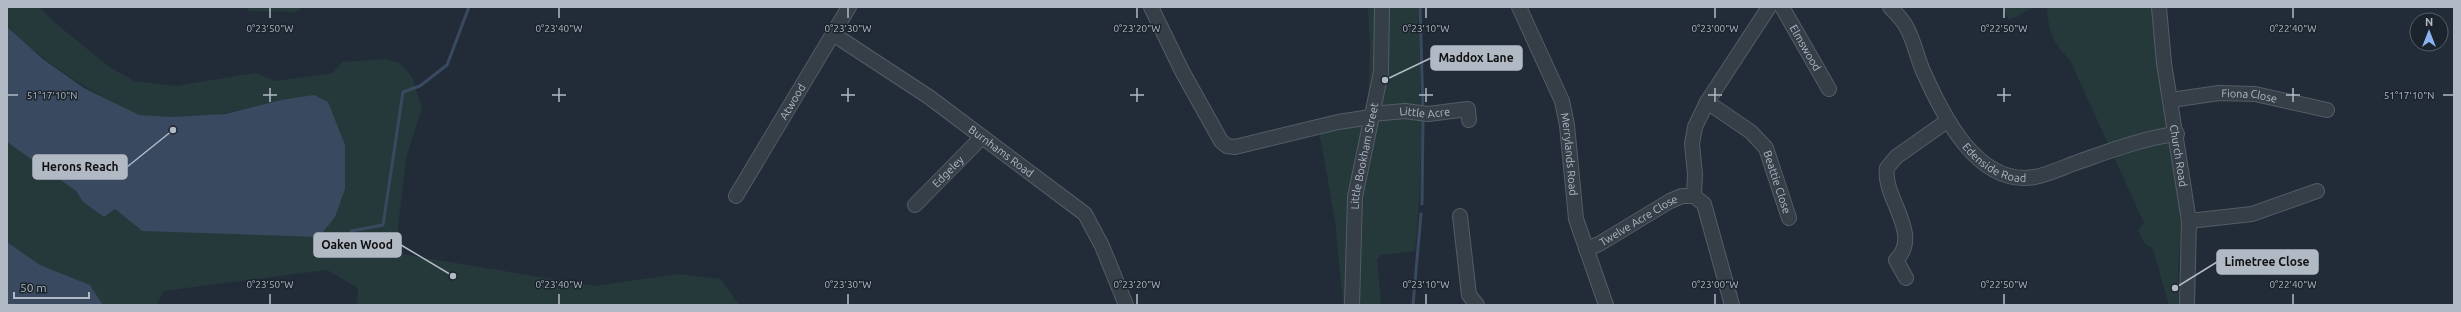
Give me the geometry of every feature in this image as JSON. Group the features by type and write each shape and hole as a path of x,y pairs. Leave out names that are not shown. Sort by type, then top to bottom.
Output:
{"street":[{"name":"Atwood","path":"736,196 849,7"},
{"name":"Little Acre","path":"1152,7 1182,71 1221,141 1227,146 1235,147 1317,126 1401,112 1423,114 1468,110 1469,120"},
{"name":"Little Bookham Street","path":"1352,305 1355,197 1381,72 1382,7"},
{"name":"Merrylands Road","path":"1519,7 1562,101 1567,125 1573,203 1576,219 1606,305"},
{"path":"1694,196 1692,138 1695,127 1708,102 1769,7"},
{"name":"Elmswood","path":"1782,7 1829,89"},
{"name":"Edenside Road","path":"1890,7 1907,28 1923,70 1947,121 1987,167 2003,176 2017,179 2046,174 2098,155 2163,135 2177,134"},
{"name":"Church Road","path":"2160,7 2164,63 2177,134 2189,221 2187,305"},
{"name":"Burnhams Road","path":"833,34 929,96 981,138 1087,217 1126,305"},
{"name":"Fiona Close","path":"2171,100 2220,93 2255,94 2327,110"},
{"name":"Beattie Close","path":"1708,102 1751,132 1766,148 1789,218"},
{"path":"1906,278 1896,260 1902,252 1905,238 1900,215 1888,187 1887,168 1896,157 1947,121"},
{"name":"Edgeley","path":"916,205 981,138"},
{"path":"2189,221 2252,214 2317,191"},
{"name":"Twelve Acre Close","path":"1586,249 1599,244 1677,197 1694,196 1704,204 1732,305"},
{"path":"1460,216 1469,295 1477,305"}],"green space":[{"path":"7,7 39,7 53,21 108,66 134,81 176,86 255,73 275,81 333,73 342,62 387,59 401,64 412,77 422,108 406,158 395,253 595,286 678,274 721,279 739,305 357,305 358,288 327,270 163,291 157,305 103,305 90,285 40,265 7,242 7,142 76,191 83,202 104,217 115,209 142,231 281,100 212,116 194,118 176,119 137,115 86,87 33,49 7,27"},
{"path":"245,7 303,7 296,12 250,11"},
{"path":"1368,7 1418,7 1421,160 1418,221 1415,251 1381,255 1377,259 1381,305 1343,305 1335,220 1320,136 1320,121 1364,111 1368,107 1370,46"},
{"path":"2003,7 2035,7 2009,20"},
{"path":"2047,7 2154,7 2183,209 2178,270 2179,305 2169,305 2153,249 2144,243 2138,230 2144,223 2070,60 2059,48 2052,36"}],"water":[{"path":"7,27 43,59 84,88 139,115 173,117 225,114 281,100 314,95 328,102 345,145 345,189 335,217 319,237 142,231 115,209 104,217 83,202 76,191 7,142"},
{"path":"7,242 40,265 90,285 103,305 7,305"}],"waterway":[{"path":"351,231 383,225 403,92 420,86 447,65 469,7"},
{"path":"1420,7 1423,109"},
{"path":"1422,204 1423,117"},
{"path":"1413,305 1421,214"},
{"path":"319,237 336,234"}],"place":[{"name":"Maddox Lane","path":"1385,80"},
{"name":"Herons Reach","path":"173,130"},
{"name":"Oaken Wood","path":"453,276"},
{"name":"Limetree Close","path":"2175,288"}]}
